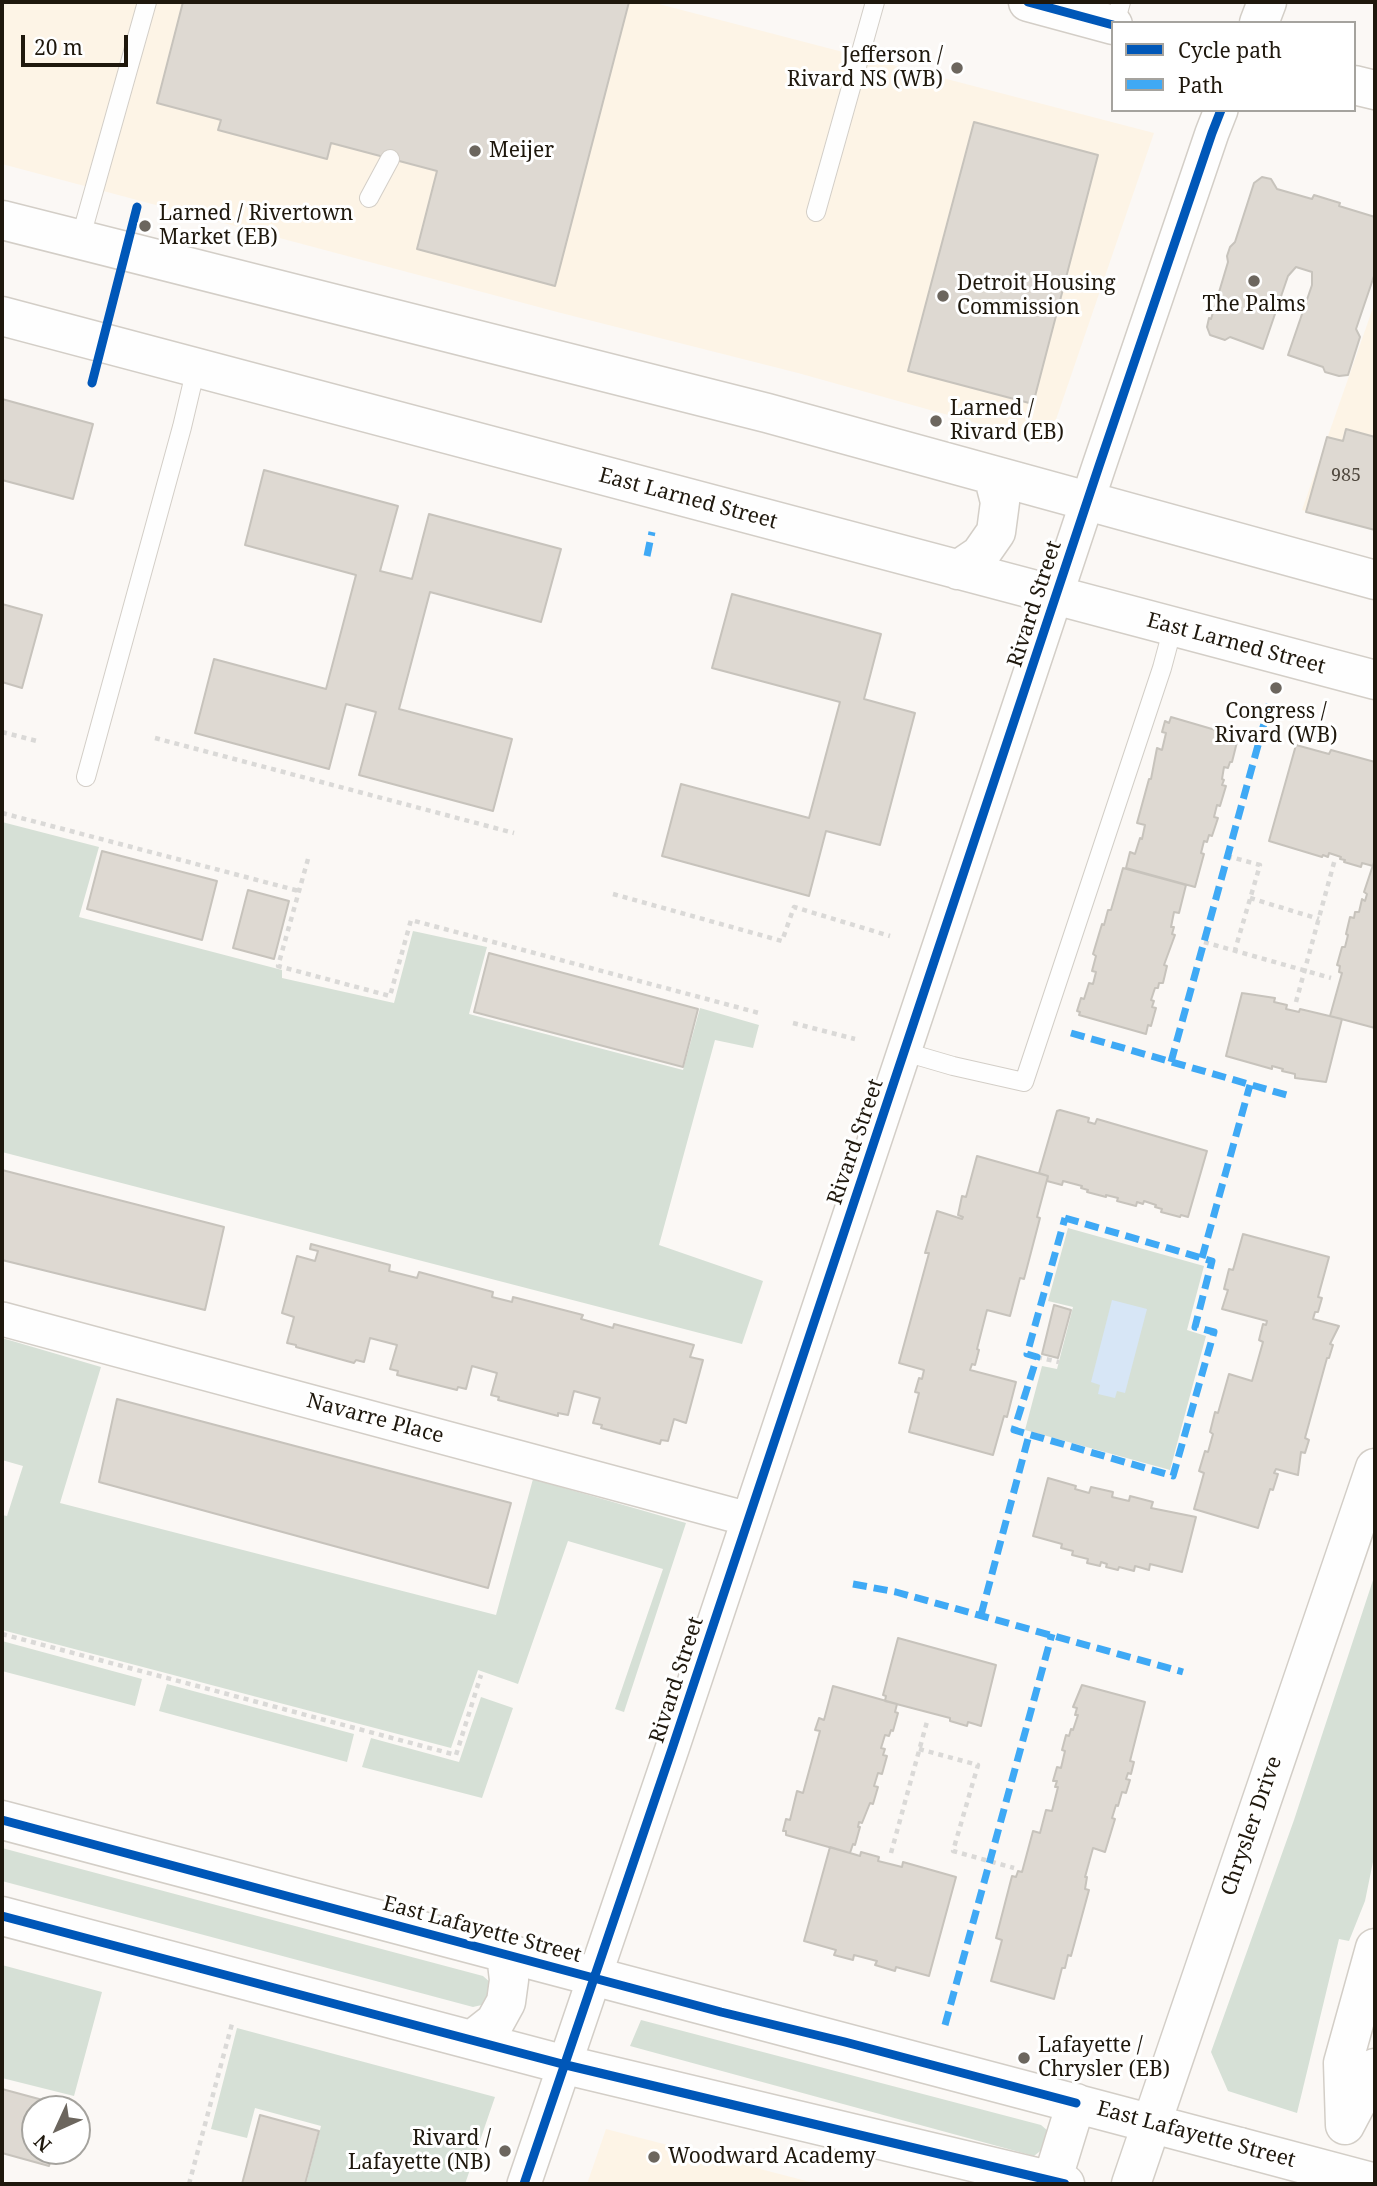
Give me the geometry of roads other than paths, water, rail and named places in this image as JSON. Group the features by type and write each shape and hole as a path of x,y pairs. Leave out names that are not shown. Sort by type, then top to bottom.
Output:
{"main road":[{"path":"1028,2 1111,23"},
{"path":"1260,21 1268,2"},
{"path":"1356,85 1375,90"},
{"path":"2,220 767,413 1375,580"},
{"name":"East Larned Street","path":"2,316 1375,680"},
{"path":"958,570 980,555 996,532 1000,502 993,475"},
{"name":"Chrysler Drive","path":"1131,2184 1375,1468"},
{"name":"East Lafayette Street","path":"2,1821 1375,2183"},
{"path":"2,1916 566,2065 1059,2182 1076,2104"},
{"path":"1345,2125 1343,2063 1375,1948"},
{"path":"472,2040 495,2022 506,2002 509,1980 506,1954"},
{"path":"1325,2184 1345,2125 1375,2068"}],"street":[{"name":"Rivard Street","path":"524,2184 1220,112"},
{"name":"Navarre Place","path":"2,1319 748,1519"}],"lane":[{"path":"80,240 147,2"},
{"path":"816,212 875,2"},
{"path":"1115,21 1121,2"},
{"path":"369,198 390,159"},
{"path":"86,777 196,368"},
{"path":"905,1052 1024,1082 1173,628"}],"water":[{"path":"1112,1300 1147,1309 1125,1393 1117,1391 1115,1398 1098,1394 1100,1385 1091,1382"}],"place":[{"name":"Jefferson / Rivard NS (WB)","path":"957,68"},
{"name":"Meijer","path":"475,151"},
{"name":"Larned / Rivertown Market (EB)","path":"145,226"},
{"name":"The Palms","path":"1254,281"},
{"name":"Detroit Housing Commission","path":"943,296"},
{"name":"Larned / Rivard (EB)","path":"936,421"},
{"name":"Congress / Rivard (WB)","path":"1276,688"},
{"name":"Lafayette / Chrysler (EB)","path":"1024,2058"},
{"name":"Rivard / Lafayette (NB)","path":"505,2151"},
{"name":"Woodward Academy","path":"654,2157"}]}
